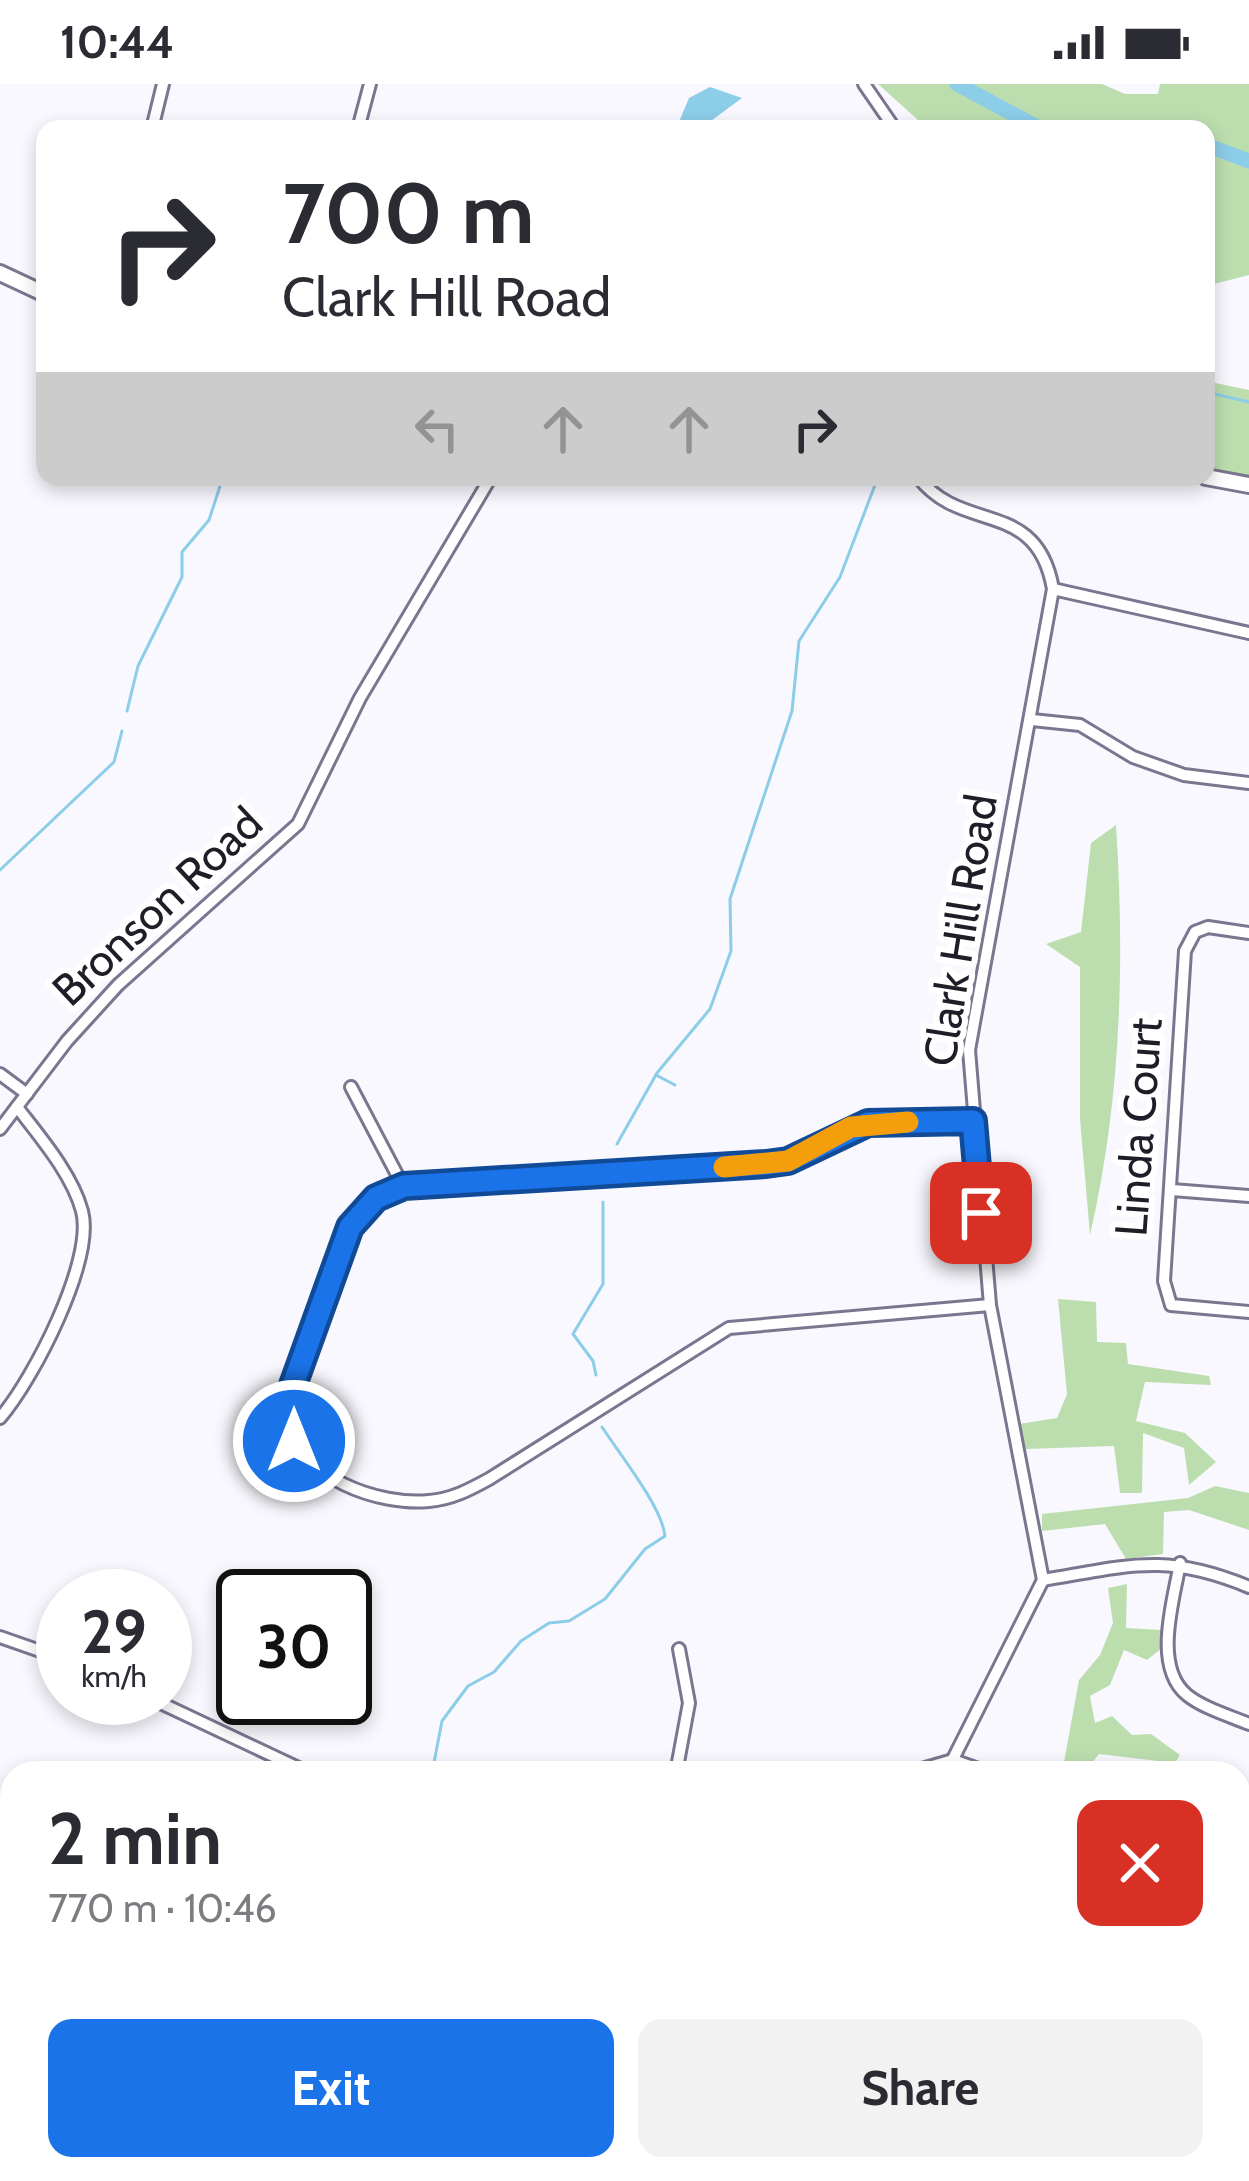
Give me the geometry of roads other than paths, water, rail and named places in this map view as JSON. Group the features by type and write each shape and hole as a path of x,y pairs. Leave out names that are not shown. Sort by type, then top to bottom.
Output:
{"main road":[{"path":"0,273 36,290"},
{"path":"1215,479 1249,485"}],"street":[{"path":"154,120 163,84"},
{"path":"360,120 370,84"},
{"path":"864,84 889,120"},
{"name":"Bronson Road","path":"0,1129 67,1041 118,985 298,824 360,698 486,486"},
{"path":"926,486 938,499 1014,526 1034,540 1045,556 1053,590 1249,633"},
{"name":"Clark Hill Road","path":"1042,1580 989,1305 969,1050 1053,590"},
{"path":"1032,720 1080,725 1133,757 1184,775 1249,783"},
{"name":"Linda Court","path":"1249,933 1208,927 1196,932 1185,951 1164,1281 1171,1305 1249,1312"},
{"path":"0,1075 27,1094"},
{"path":"351,1087 404,1186"},
{"path":"0,1418 40,1353 64,1299 85,1231 73,1190 17,1107"},
{"path":"973,1121 868,1123 788,1161 766,1164 404,1186 376,1198 350,1227 293,1385 288,1418 294,1441 309,1462 373,1494 427,1502 458,1496 729,1328 989,1305"},
{"path":"1172,1190 1249,1196"},
{"path":"953,1760 1042,1580 1150,1562 1180,1563 1249,1587"},
{"path":"1180,1563 1169,1633 1175,1678 1186,1694 1249,1724"},
{"path":"0,1637 36,1650"},
{"path":"678,1761 688,1703 679,1649"},
{"path":"192,1718 284,1761"},
{"path":"950,1761 956,1761"}],"water":[{"path":"710,87 742,98 712,120 680,120 689,98"}],"waterway":[{"path":"957,84 1024,120"},
{"path":"1215,148 1249,161"},
{"path":"1215,394 1249,402"},
{"path":"127,711 138,666 182,577 182,552 209,520 220,486"},
{"path":"617,1144 657,1073 710,1009 731,951 730,899 792,711 799,641 840,577 875,486"},
{"path":"0,870 114,762 122,731"},
{"path":"656,1075 675,1085"},
{"path":"596,1375 593,1361 573,1334 603,1284 603,1202"},
{"path":"434,1761 442,1721 468,1686 494,1672 521,1641 549,1623 569,1621 605,1599 645,1549 665,1536 649,1496 602,1427"}]}
